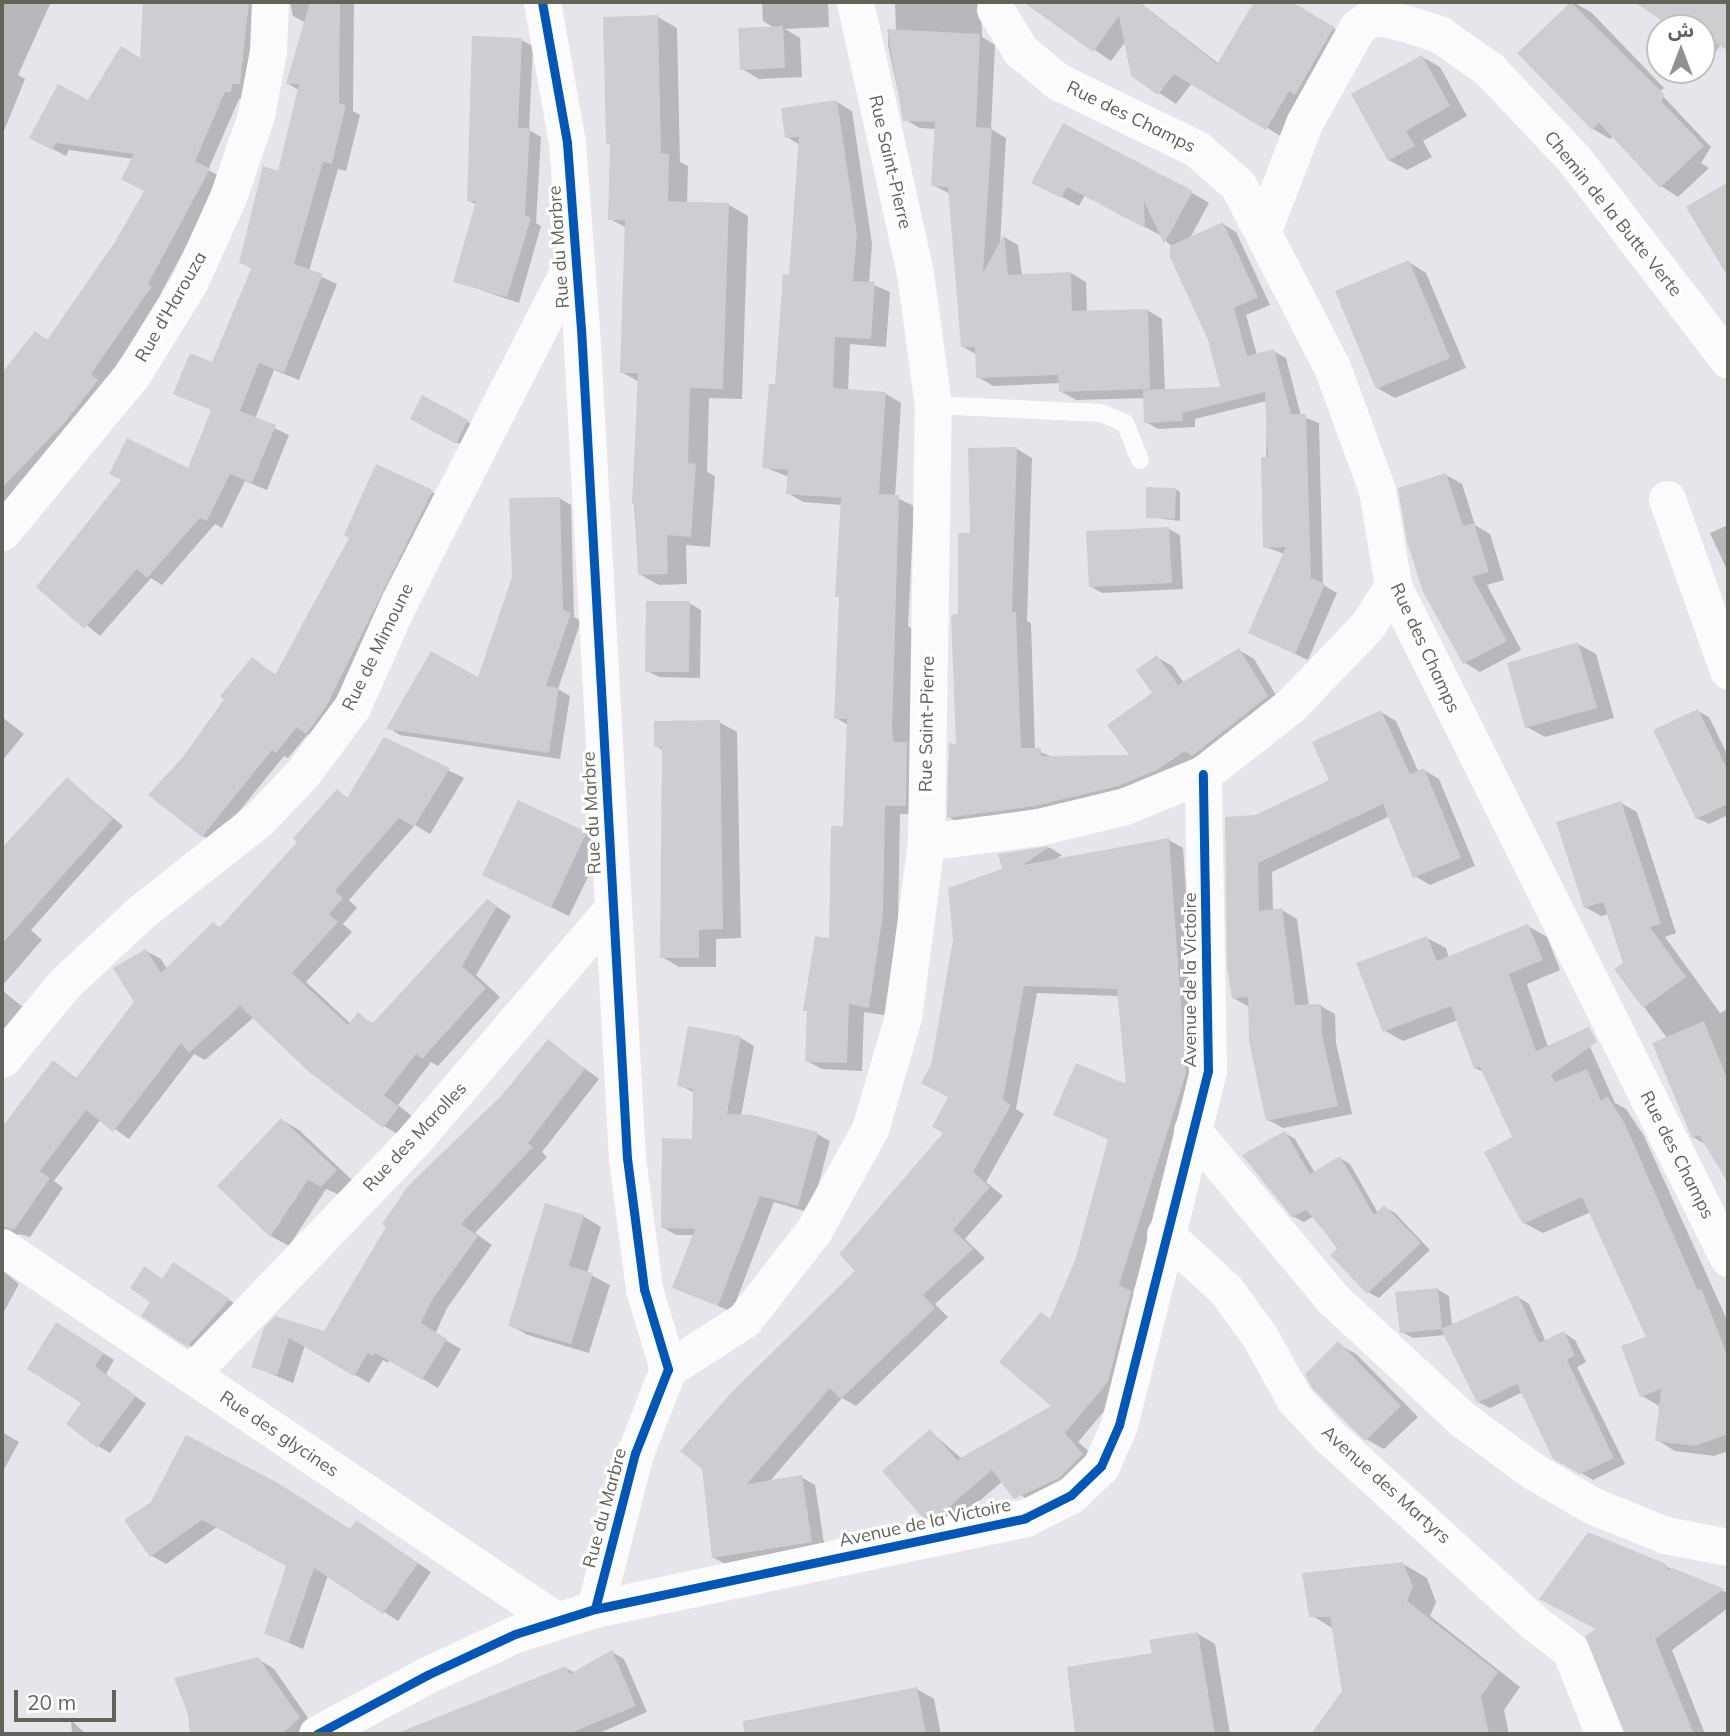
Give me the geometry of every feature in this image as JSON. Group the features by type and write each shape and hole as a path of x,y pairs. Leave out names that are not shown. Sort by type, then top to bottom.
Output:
{"street":[{"name":"Rue d'Harouza","path":"2,532 132,375 190,281 228,197 256,115 268,51 270,2"},
{"name":"Rue du Marbre","path":"542,2 567,143 576,258 627,1158 645,1289 668,1369 635,1453 595,1609"},
{"name":"Rue Saint-Pierre","path":"668,1369 744,1320 814,1230 870,1129 903,1017 926,842 933,405 915,273 855,2"},
{"name":"Rue des Champs","path":"995,9 1020,50 1058,81 1197,149 1238,186 1332,367 1377,490 1393,586 1728,1258"},
{"name":"Chemin de la Butte Verte","path":"1263,230 1304,123 1357,28 1372,16 1405,23 1438,34 1490,70 1574,159 1728,360"},
{"name":"Rue de Mimoune","path":"2,1059 64,984 141,912 258,820 302,774 352,707 399,602 576,258"},
{"path":"1667,499 1728,670"},
{"path":"926,842 1040,827 1112,809 1203,774 1290,706 1367,626 1393,586"},
{"name":"Avenue de la Victoire","path":"330,1731 427,1675 515,1634 595,1609 1025,1518 1072,1495 1101,1466 1119,1425 1208,1071 1203,774"},
{"name":"Rue des Marolles","path":"199,1365 415,1139 613,908"},
{"path":"1192,1130 1333,1299 1462,1419 1533,1471 1594,1506 1665,1535 1728,1547"},
{"name":"Avenue des Martyrs","path":"1165,1234 1226,1290 1260,1337 1295,1400 1329,1436 1532,1621 1570,1650 1604,1734"},
{"name":"Rue des glycines","path":"2,1247 199,1365 557,1621"}],"lane":[{"path":"933,405 1101,413 1125,423 1140,460"}],"building":[{"path":"143,2 249,2 240,84 232,84 231,92 225,92 195,161 210,169 148,284 152,286 91,374 98,380 67,420 2,488 2,373 35,331 47,340 115,242 144,191 121,179 134,154 56,143 52,150 29,138 58,84 88,100 121,46 140,58"},
{"path":"310,2 340,2 339,103 346,105 332,164 323,162 294,264 323,274 284,373 259,363 240,411 276,425 252,483 230,474 207,521 200,518 147,578 137,569 84,629 36,587 121,480 109,474 127,438 188,468 211,410 173,394 190,353 212,362 252,267 239,263 263,166 278,171 299,84 286,84"},
{"path":"1023,2 1139,2 1217,64 1254,2 1292,2 1334,27 1295,95 1289,91 1266,130 1174,74 1158,95 1131,76 1119,16 1093,52"},
{"path":"1571,2 1646,76 1646,84 1654,84 1665,95 1661,101 1704,146 1660,188 1599,123 1592,130 1517,53"},
{"path":"1634,2 1728,2 1728,51 1716,43 1716,14 1652,14"},
{"path":"658,15 661,153 669,154 668,201 729,203 723,389 690,388 688,463 696,464 691,537 667,535 668,574 638,575 635,504 632,504 638,373 620,373 625,220 608,220 610,143 606,144 603,17"},
{"path":"783,26 785,68 740,70 738,28"},
{"path":"887,29 980,34 976,127 992,128 983,273 1004,234 1008,275 1071,272 1072,311 1148,309 1150,389 1059,392 1058,375 976,378 975,347 961,347 948,187 931,186 935,122 903,121"},
{"path":"472,36 522,38 518,128 530,128 525,216 531,218 507,297 453,282 476,201 467,201"},
{"path":"1422,55 1450,106 1406,131 1415,146 1388,161 1351,94"},
{"path":"837,100 857,234 853,281 875,282 871,339 835,337 833,388 886,392 879,494 899,495 892,731 894,742 907,742 906,806 885,806 883,914 869,1008 849,1004 847,1063 805,1062 807,1011 803,1011 815,936 829,938 831,826 843,826 847,719 834,719 839,597 835,597 841,498 786,494 788,470 762,468 769,384 775,384 783,274 789,275 799,137 785,138 781,108"},
{"path":"1063,123 1193,191 1164,244 1144,201 1145,228 1067,187 1061,198 1031,183"},
{"path":"1728,182 1728,277 1686,207"},
{"path":"1223,222 1258,297 1234,308 1247,356 1274,349 1291,414 1306,414 1311,578 1325,584 1295,654 1248,633 1286,547 1263,548 1261,457 1268,457 1265,392 1182,413 1183,421 1144,423 1143,390 1220,387 1208,340 1170,257 1170,246"},
{"path":"1409,260 1450,358 1376,389 1335,291"},
{"path":"422,395 468,420 456,444 410,419"},
{"path":"1017,447 1012,612 1016,612 1021,748 1041,748 1041,756 1129,755 1107,725 1152,693 1136,670 1157,655 1178,685 1239,648 1268,696 1192,756 1185,751 1157,770 1118,786 1035,806 947,818 949,743 956,744 951,615 958,614 958,533 970,533 968,448"},
{"path":"376,464 433,490 326,707 306,734 297,727 276,753 272,750 202,837 148,795 182,758 224,700 220,696 252,657 275,675 349,538 344,535"},
{"path":"1446,473 1463,526 1474,523 1489,572 1472,577 1507,641 1463,664 1423,592 1407,542 1398,488"},
{"path":"1146,487 1176,488 1175,519 1146,518"},
{"path":"560,497 563,610 571,613 546,686 559,688 549,753 386,729 431,651 478,677 512,577 509,498"},
{"path":"1169,527 1172,583 1089,587 1086,531"},
{"path":"646,601 690,601 689,672 645,672"},
{"path":"1578,642 1597,708 1525,728 1507,663"},
{"path":"1698,709 1728,771 1728,804 1696,819 1653,730"},
{"path":"1381,710 1410,774 1424,768 1461,858 1413,878 1383,804 1258,863 1259,911 1282,908 1295,1005 1321,1004 1322,1034 1338,1106 1266,1121 1249,1041 1248,997 1232,999 1227,966 1225,817 1255,815 1329,780 1312,742"},
{"path":"720,720 723,929 699,930 699,958 660,958 662,747 654,747 654,721"},
{"path":"384,737 450,768 414,827 399,818 335,891 343,898 329,914 338,922 292,973 348,1025 358,1012 372,1024 487,899 497,906 462,966 486,988 422,1059 416,1054 384,1095 399,1107 383,1128 308,1071 240,1006 189,1053 181,1043 113,1132 86,1110 40,1171 50,1178 14,1230 2,1226 2,1127 53,1060 76,1078 134,1002 113,968 146,949 161,973 213,922 219,928 297,842 293,838 337,789 347,798"},
{"path":"67,777 113,819 2,944 2,848"},
{"path":"518,800 587,832 551,908 482,875"},
{"path":"1621,801 1661,924 1650,927 1686,977 1643,1008 1614,969 1623,963 1603,902 1584,908 1556,822"},
{"path":"1169,838 1186,1073 1119,1285 1131,1291 1108,1382 1065,1433 1083,1454 1059,1478 1014,1499 992,1470 941,1514 923,1518 882,1471 930,1429 957,1460 1051,1406 999,1362 1041,1312 1050,1319 1076,1258 1108,1139 1053,1115 1076,1063 1126,1084 1117,989 1024,986 1003,1100 1011,1105 973,1172 990,1187 953,1230 973,1249 923,1295 935,1308 841,1399 830,1388 747,1484 802,1475 812,1542 712,1558 702,1469 680,1451 730,1394 855,1271 839,1254 943,1133 932,1127 948,1097 921,1083 931,1065 953,940 948,888 1002,869 998,854 1050,846 1023,865"},
{"path":"1528,924 1543,960 1509,974 1536,1051 1589,1027 1597,1042 1551,1075 1555,1082 1587,1069 1601,1101 1607,1096 1625,1124 1697,1289 1702,1290 1728,1357 1728,1434 1695,1446 1655,1441 1661,1389 1640,1397 1621,1346 1646,1337 1582,1197 1523,1224 1504,1190 1484,1152 1512,1137 1480,1067 1474,1069 1451,1006 1383,1032 1356,963 1427,936 1437,961"},
{"path":"1704,1021 1728,1081 1728,1183 1699,1135 1692,1138 1652,1043"},
{"path":"688,1026 741,1036 727,1114 752,1115 818,1132 798,1206 760,1196 718,1306 672,1288 695,1229 661,1228 662,1138 692,1139 693,1089 677,1086"},
{"path":"548,1039 585,1069 528,1143 533,1147 461,1224 478,1236 432,1300 421,1323 447,1339 422,1380 375,1353 373,1356 368,1353 354,1376 289,1338 277,1375 251,1367 264,1328 275,1316 324,1331 386,1227 382,1224 408,1186 502,1095"},
{"path":"281,1118 337,1170 321,1187 308,1180 270,1237 217,1186"},
{"path":"1285,1131 1310,1174 1340,1156 1374,1215 1384,1205 1421,1243 1367,1294 1330,1255 1338,1248 1306,1210 1292,1217 1242,1155"},
{"path":"545,1203 584,1215 569,1266 593,1273 571,1344 508,1326"},
{"path":"173,1262 230,1299 187,1347 141,1316 150,1302 130,1288 144,1266 162,1279"},
{"path":"1438,1288 1442,1329 1400,1333 1395,1292"},
{"path":"1518,1295 1539,1343 1564,1331 1575,1356 1567,1360 1614,1458 1580,1474 1553,1459 1517,1384 1477,1403 1441,1329"},
{"path":"56,1322 104,1353 95,1366 136,1396 97,1448 66,1424 81,1403 27,1369"},
{"path":"1338,1341 1401,1406 1365,1441 1312,1388 1305,1374"},
{"path":"186,1435 278,1483 350,1529 356,1520 418,1563 383,1614 314,1568 289,1642 264,1634 286,1566 202,1520 150,1557 124,1520 151,1502"},
{"path":"1588,1532 1666,1564 1668,1570 1673,1568 1724,1589 1655,1639 1694,1734 1625,1734 1585,1636 1596,1629 1539,1599"},
{"path":"1403,1562 1413,1587 1407,1601 1498,1672 1481,1696 1489,1734 1311,1734 1342,1691 1330,1617 1309,1617 1302,1573"},
{"path":"1198,1632 1215,1734 1075,1734 1067,1667 1152,1653 1149,1640"},
{"path":"612,1650 636,1706 568,1734 395,1734 566,1666 570,1674"},
{"path":"258,1657 300,1718 282,1734 190,1734 188,1714 174,1678"},
{"path":"917,1687 926,1734 744,1734 743,1721"}],"cycle path":[{"path":"542,2 567,143 581,328 627,1158 644,1289 668,1369 635,1453 595,1609"},
{"path":"317,1734 427,1675 515,1634 595,1609 1025,1518 1071,1495 1101,1466 1119,1425 1208,1071 1203,774"}]}
